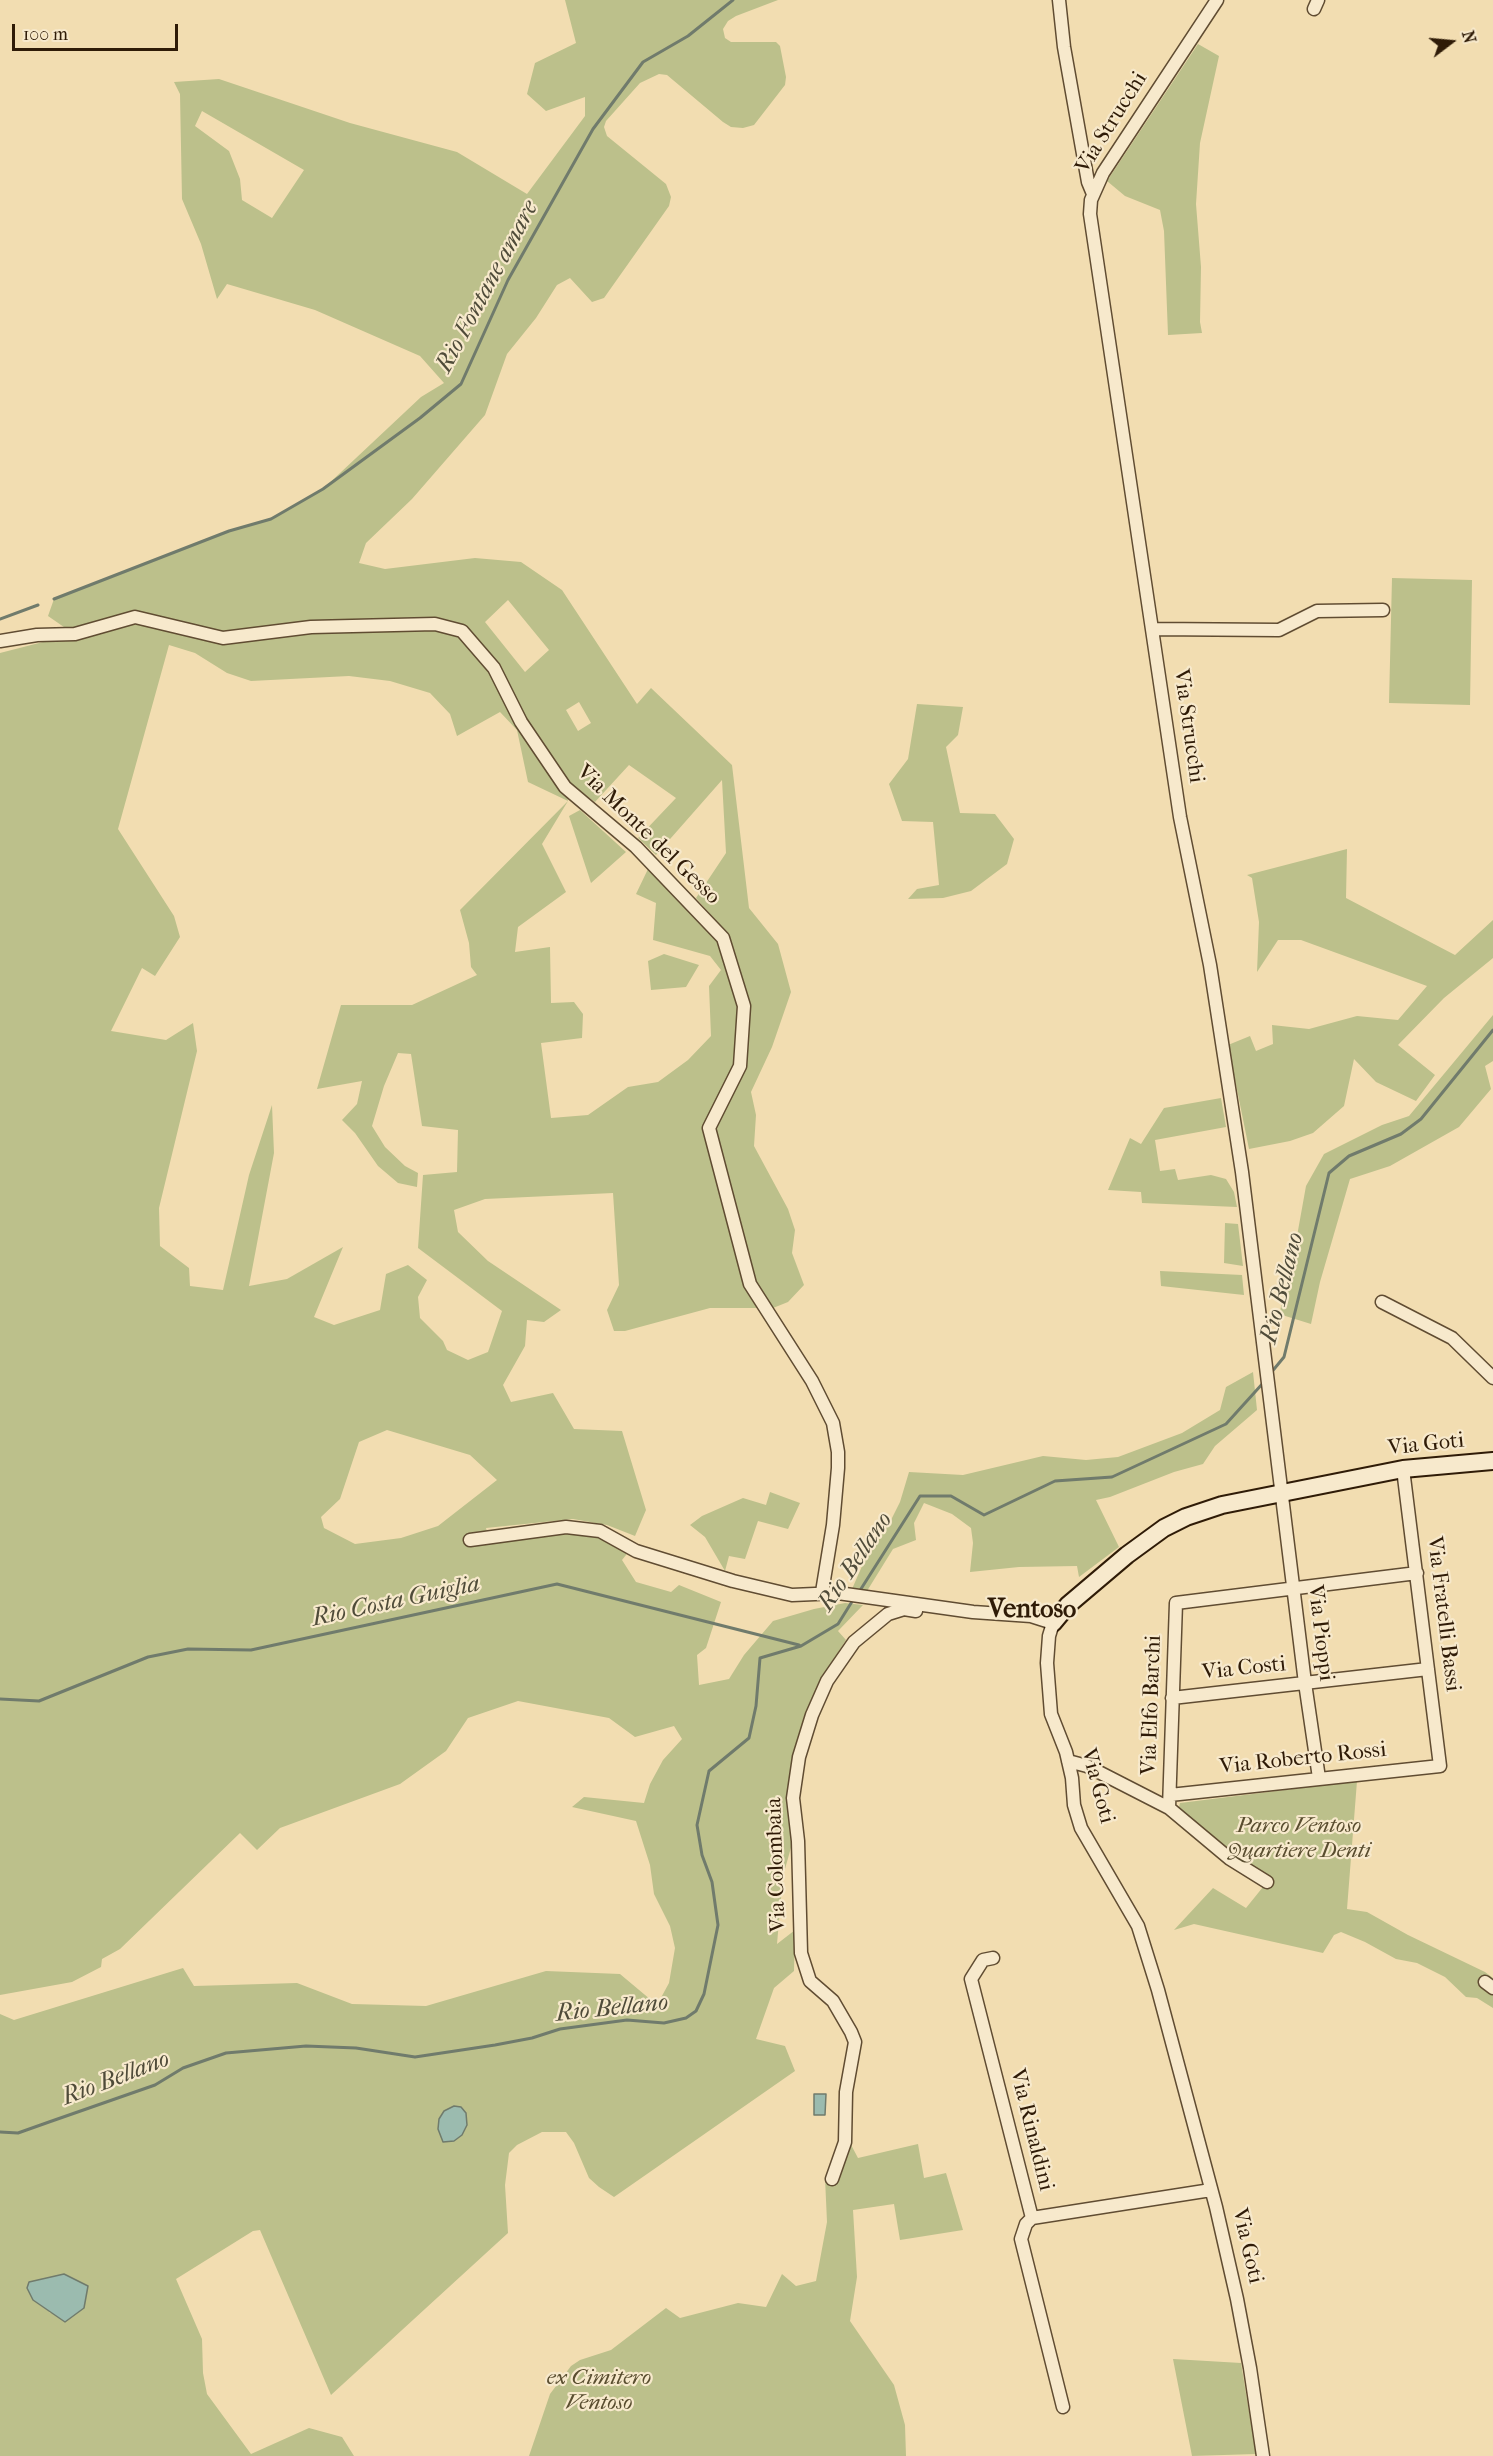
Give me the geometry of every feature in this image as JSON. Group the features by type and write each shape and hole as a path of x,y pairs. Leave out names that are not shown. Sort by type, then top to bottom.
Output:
{"street":[{"path":"1059,0 1064,48 1089,188 1093,194"},
{"name":"Via Strucchi","path":"1217,0 1103,173 1093,194 1091,221 1180,817 1214,986 1242,1172 1282,1492"},
{"path":"1152,629 1279,630 1317,611 1383,610"},
{"name":"Via Monte del Gesso","path":"0,640 37,635 75,634 135,617 223,638 311,627 435,624 462,631 494,668 521,722 565,787 636,847 723,939 744,1006 740,1066 709,1128 750,1284 812,1381 833,1423 838,1468 833,1525 822,1592"},
{"path":"1382,1302 1452,1338 1493,1378"},
{"name":"Via Goti","path":"1263,2456 1246,2346 1211,2190 1158,1990 1137,1926 1081,1828 1074,1805 1068,1761 1048,1701 1047,1648 1053,1623 1068,1605 1127,1555 1170,1524 1222,1505 1282,1492 1403,1469 1493,1461"},
{"name":"Via Fratelli Bassi","path":"1403,1469 1440,1766"},
{"name":"Via Pioppi","path":"1282,1492 1319,1778"},
{"name":"Via Colombaia","path":"470,1540 566,1527 600,1531 636,1551 733,1581 797,1596 822,1592 849,1594 973,1612 1031,1616 1053,1623"},
{"path":"1294,1588 1417,1573"},
{"name":"Via Elfo Barchi","path":"1169,1802 1176,1603 1294,1588"},
{"name":"Via Colombaia","path":"832,2179 845,2142 846,2091 855,2042 833,2001 810,1981 801,1953 798,1841 793,1798 799,1757 812,1715 827,1681 854,1642 888,1614 904,1610 925,1611 941,1607"},
{"name":"Via Costi","path":"1172,1698 1428,1669"},
{"path":"1068,1761 1087,1766 1169,1802 1230,1859 1267,1882"},
{"name":"Via Roberto Rossi","path":"1169,1802 1319,1778 1440,1766"},
{"name":"Via Rinaldini","path":"993,1958 983,1960 971,1979 1032,2218 1211,2190"},
{"path":"1032,2218 1026,2224 1021,2239 1063,2407"}],"green space":[{"path":"565,0 778,0 736,16 728,21 723,29 725,38 731,42 776,42 780,46 786,77 785,85 754,125 743,128 731,127 667,75 659,74 640,83 606,121 604,127 607,136 666,184 671,197 669,206 604,298 592,302 570,278 557,285 536,318 507,354 485,415 412,499 366,543 359,563 385,569 475,558 521,562 562,590 637,704 651,688 732,765 749,908 778,944 791,992 772,1047 751,1092 756,1115 754,1146 788,1209 795,1230 792,1253 804,1285 788,1302 773,1308 710,1308 625,1331 614,1331 607,1310 619,1285 613,1193 485,1199 454,1210 458,1232 488,1261 561,1310 544,1322 527,1320 525,1346 503,1385 511,1402 553,1393 574,1429 622,1431 646,1510 635,1536 607,1525 573,1519 486,1528 490,1543 569,1531 602,1538 630,1550 622,1560 636,1582 671,1592 679,1585 721,1602 706,1648 697,1655 699,1685 729,1679 744,1655 773,1621 845,1603 863,1605 838,1631 846,1640 823,1676 794,1755 787,1800 792,1844 783,1876 777,1944 795,1930 794,1971 774,1988 756,2039 785,2046 795,2071 614,2197 589,2178 574,2143 566,2132 542,2132 517,2145 509,2153 505,2185 508,2233 331,2395 260,2230 253,2231 176,2279 202,2339 203,2373 207,2394 251,2454 309,2428 342,2437 354,2456 0,2456 0,2014 14,2020 183,1968 194,1986 297,1983 352,2004 426,2006 546,1971 620,1974 657,2005 669,1983 675,1948 670,1926 654,1894 650,1865 636,1821 572,1807 584,1797 644,1803 650,1784 663,1760 682,1739 674,1726 635,1737 609,1718 518,1701 468,1718 446,1751 400,1784 280,1828 257,1850 240,1833 120,1949 102,1959 101,1967 72,1982 0,1995 0,653 74,634 48,616 54,599 229,531 271,519 323,489 421,397 444,383 420,356 315,310 227,284 217,299 201,244 182,199 180,94 174,82 219,79 350,123 457,152 527,194 585,116 585,97 546,111 527,94 535,63 576,43","holes":["202,111 304,170 272,218 242,200 240,179 229,151 195,126","508,600 549,650 525,672 485,622","169,645 195,653 227,673 251,681 349,676 390,681 430,693 450,714 457,736 500,712 517,730 528,782 568,801 460,910 469,943 471,967 477,975 412,1005 341,1005 317,1089 362,1081 357,1104 342,1120 355,1133 378,1166 398,1183 417,1187 418,1173 405,1166 385,1147 372,1126 384,1086 398,1053 411,1054 422,1126 458,1130 457,1172 423,1175 418,1248 502,1311 488,1352 468,1360 447,1350 443,1341 420,1318 418,1297 427,1280 408,1265 386,1274 380,1310 334,1325 314,1317 343,1247 287,1279 249,1286 274,1153 272,1105 249,1175 223,1290 190,1286 189,1268 160,1246 159,1208 197,1051 193,1023 166,1040 111,1031 142,968 155,976 180,937 174,916 118,829","579,702 591,723 578,731 566,710","629,765 676,798 638,838 656,855 722,780 726,853 696,898 717,922 716,937 648,869 636,894 656,903 653,940 710,956 721,970 709,986 711,1036 688,1060 658,1082 628,1087 588,1115 551,1118 541,1043 582,1038 583,1014 574,1002 551,1003 550,947 515,952 518,927 566,892 542,844 568,801 565,780 595,802","387,1430 470,1455 497,1480 438,1526 401,1538 355,1544 324,1528 321,1517 340,1499 359,1442","88,2286 84,2308 49,2313"]},
{"path":"1198,44 1219,56 1200,143 1196,204 1201,267 1200,322 1202,333 1168,335 1164,231 1160,210 1125,196 1107,181"},
{"path":"1392,578 1472,580 1470,705 1389,703"},
{"path":"917,704 963,707 958,735 946,747 960,813 995,814 1014,839 1007,864 971,891 943,898 908,899 917,889 939,885 933,822 902,821 889,784 908,759"},
{"path":"580,810 626,852 591,883 569,816"},
{"path":"1347,849 1346,898 1455,955 1493,920 1493,958 1444,998 1398,1045 1435,1075 1416,1101 1376,1082 1354,1059 1344,1106 1313,1133 1290,1141 1249,1149 1228,1045 1250,1036 1256,1051 1273,1044 1272,1025 1309,1029 1357,1016 1398,1020 1427,986 1301,940 1278,940 1257,972 1259,922 1252,878 1247,875"},
{"path":"664,954 699,965 686,987 651,990 648,961"},
{"path":"1493,1015 1493,1061 1485,1066 1491,1089 1459,1127 1390,1166 1350,1179 1320,1282 1311,1324 1279,1314 1290,1275 1306,1186 1324,1154 1382,1125 1409,1116"},
{"path":"1221,1098 1226,1127 1155,1140 1160,1171 1175,1169 1178,1180 1211,1175 1226,1179 1234,1192 1237,1207 1142,1203 1141,1192 1108,1190 1130,1138 1141,1144 1164,1108"},
{"path":"1225,1223 1238,1224 1243,1266 1224,1263"},
{"path":"1160,1271 1242,1275 1244,1295 1161,1286"},
{"path":"1253,1372 1257,1410 1215,1446 1203,1464 1096,1500 1119,1547 1079,1577 1077,1566 1019,1567 970,1572 973,1543 971,1528 952,1514 924,1503 914,1523 916,1540 893,1549 867,1591 852,1589 881,1523 889,1524 900,1502 909,1472 963,1475 1043,1456 1086,1460 1118,1457 1182,1433 1220,1410 1226,1387"},
{"path":"770,1492 800,1503 788,1529 758,1521 745,1559 729,1556 725,1571 705,1537 690,1525 702,1516 743,1498 766,1505"},
{"name":"Parco Ventoso Quartiere Denti","path":"1357,1781 1347,1909 1367,1912 1408,1935 1485,1972 1493,1978 1493,2008 1477,1998 1466,1997 1445,1977 1417,1963 1396,1959 1341,1932 1334,1935 1323,1953 1194,1924 1174,1930 1213,1888 1246,1908 1267,1882 1177,1815 1180,1803"},
{"name":"ex Cimitero Ventoso","path":"840,2124 858,2158 918,2144 924,2178 946,2173 963,2230 900,2240 894,2204 853,2210 857,2277 850,2321 894,2385 905,2425 906,2456 529,2456 550,2394 571,2366 580,2360 611,2350 666,2308 680,2318 738,2303 766,2307 782,2274 796,2286 816,2281 827,2222 825,2178 839,2143"},
{"path":"1173,2359 1241,2363 1256,2454 1192,2456"}],"shaded area":[{"path":"814,2094 826,2094 825,2115 814,2115"},
{"path":"454,2106 461,2107 466,2113 467,2125 462,2135 454,2141 443,2142 438,2129 439,2119 444,2111"},
{"path":"64,2274 88,2286 84,2308 65,2322 33,2300 27,2288 29,2282"}],"waterway":[{"name":"Rio Fontane amare","path":"54,599 229,531 271,519 323,489 420,418 461,384 508,280 593,129 643,62 688,36 733,0"},
{"name":"Rio Fontane amare","path":"0,619 38,605"},
{"name":"Rio Bellano","path":"1270,1374 1284,1357 1329,1173 1349,1156 1401,1134 1421,1119 1493,1030"},
{"name":"Rio Bellano","path":"859,1592 920,1496 951,1496 984,1515 1055,1481 1112,1477 1226,1424 1264,1382"},
{"name":"Rio Costa Guiglia","path":"0,1699 39,1701 148,1657 188,1649 251,1650 557,1584 799,1645"},
{"name":"Rio Bellano","path":"0,2132 18,2133 155,2085 183,2068 226,2053 306,2046 356,2048 415,2057 532,2038 560,2029 627,2020 664,2023 686,2018 696,2011 704,1994 718,1925 712,1882 702,1855 697,1825 709,1771 749,1738 756,1706 760,1658 801,1646 838,1624 853,1600"}],"district":[{"name":"Ventoso","path":"1032,1611"}]}
